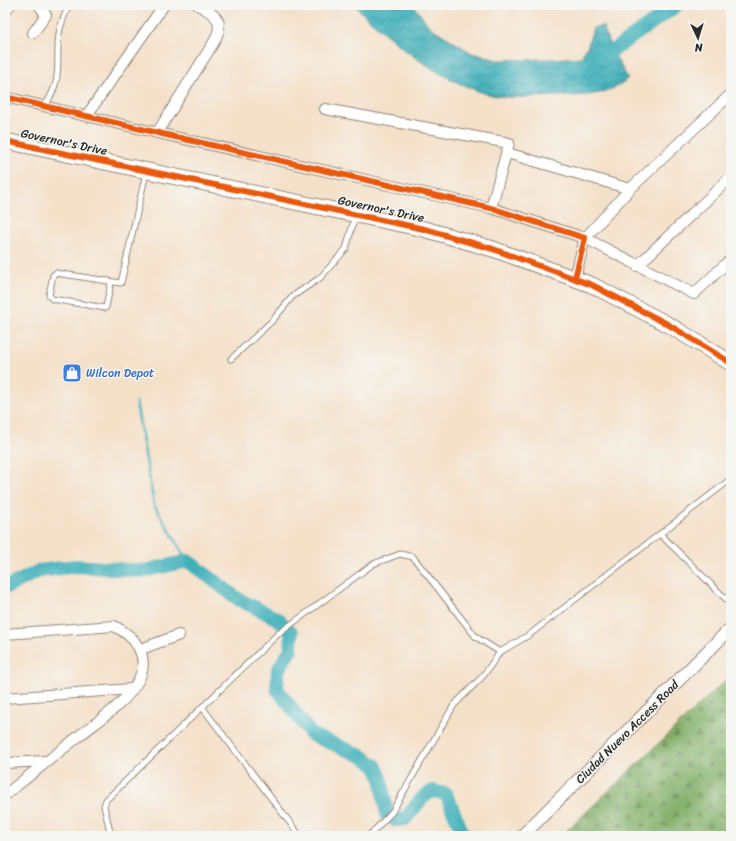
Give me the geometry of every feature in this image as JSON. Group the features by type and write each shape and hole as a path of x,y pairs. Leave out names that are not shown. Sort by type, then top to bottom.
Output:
{"main road":[{"name":"Governor's Drive","path":"5,141 424,229 493,249 575,278 635,306 731,363"}],"street":[{"path":"5,11 10,5"},
{"path":"33,33 46,15 39,5"},
{"path":"87,115 164,5"},
{"path":"157,133 214,42 220,27 219,22 206,9 198,5"},
{"path":"575,278 585,238 630,189 731,94"},
{"path":"5,97 87,115 157,133 491,208 585,238 694,294 731,259"},
{"path":"325,109 509,143 491,208"},
{"path":"507,154 630,189"},
{"path":"637,266 731,177"},
{"path":"5,634 114,626 125,631 141,650 143,667 139,679 132,690 117,706 5,795"},
{"name":"Ciudad Nuevo Access Road","path":"522,836 731,628"},
{"path":"141,650 179,635"},
{"path":"5,698 132,690"},
{"path":"5,763 47,761"}],"lane":[{"path":"45,106 54,92 58,74 59,34 69,5"},
{"path":"111,283 106,307 104,308 52,299 49,295 53,275 56,273 111,283 121,283 146,171"},
{"path":"231,359 272,321 292,296 320,278 346,249 355,215"},
{"path":"369,836 392,812 454,705 483,676 500,652 529,636 731,479"},
{"path":"660,534 731,604"},
{"path":"111,836 104,806 106,800 278,634 373,564 400,554 413,557 476,637 500,652"},
{"path":"202,707 300,836"}],"green space":[{"path":"731,675 731,836 561,836"}],"water":[{"path":"354,5 413,5 430,27 472,53 497,60 581,57 588,45 593,28 603,26 612,51 628,78 612,89 596,94 504,97 487,94 450,79 432,69 399,45"}],"waterway":[{"path":"595,58 612,51 677,5"},
{"path":"136,402 154,505 188,561"},
{"path":"5,588 39,571 77,566 143,571 188,561 238,599 278,619 292,633 291,649 278,670 277,689 312,735 362,756 375,765 381,778 387,815 395,820 405,819 423,797 433,791 446,794 464,836"}],"cycle path":[{"path":"5,97 491,208 585,238 575,278"},
{"path":"5,141 424,229 493,249 592,285 669,325 731,363"}],"place":[{"name":"Wilcon Depot","path":"72,373"}]}
